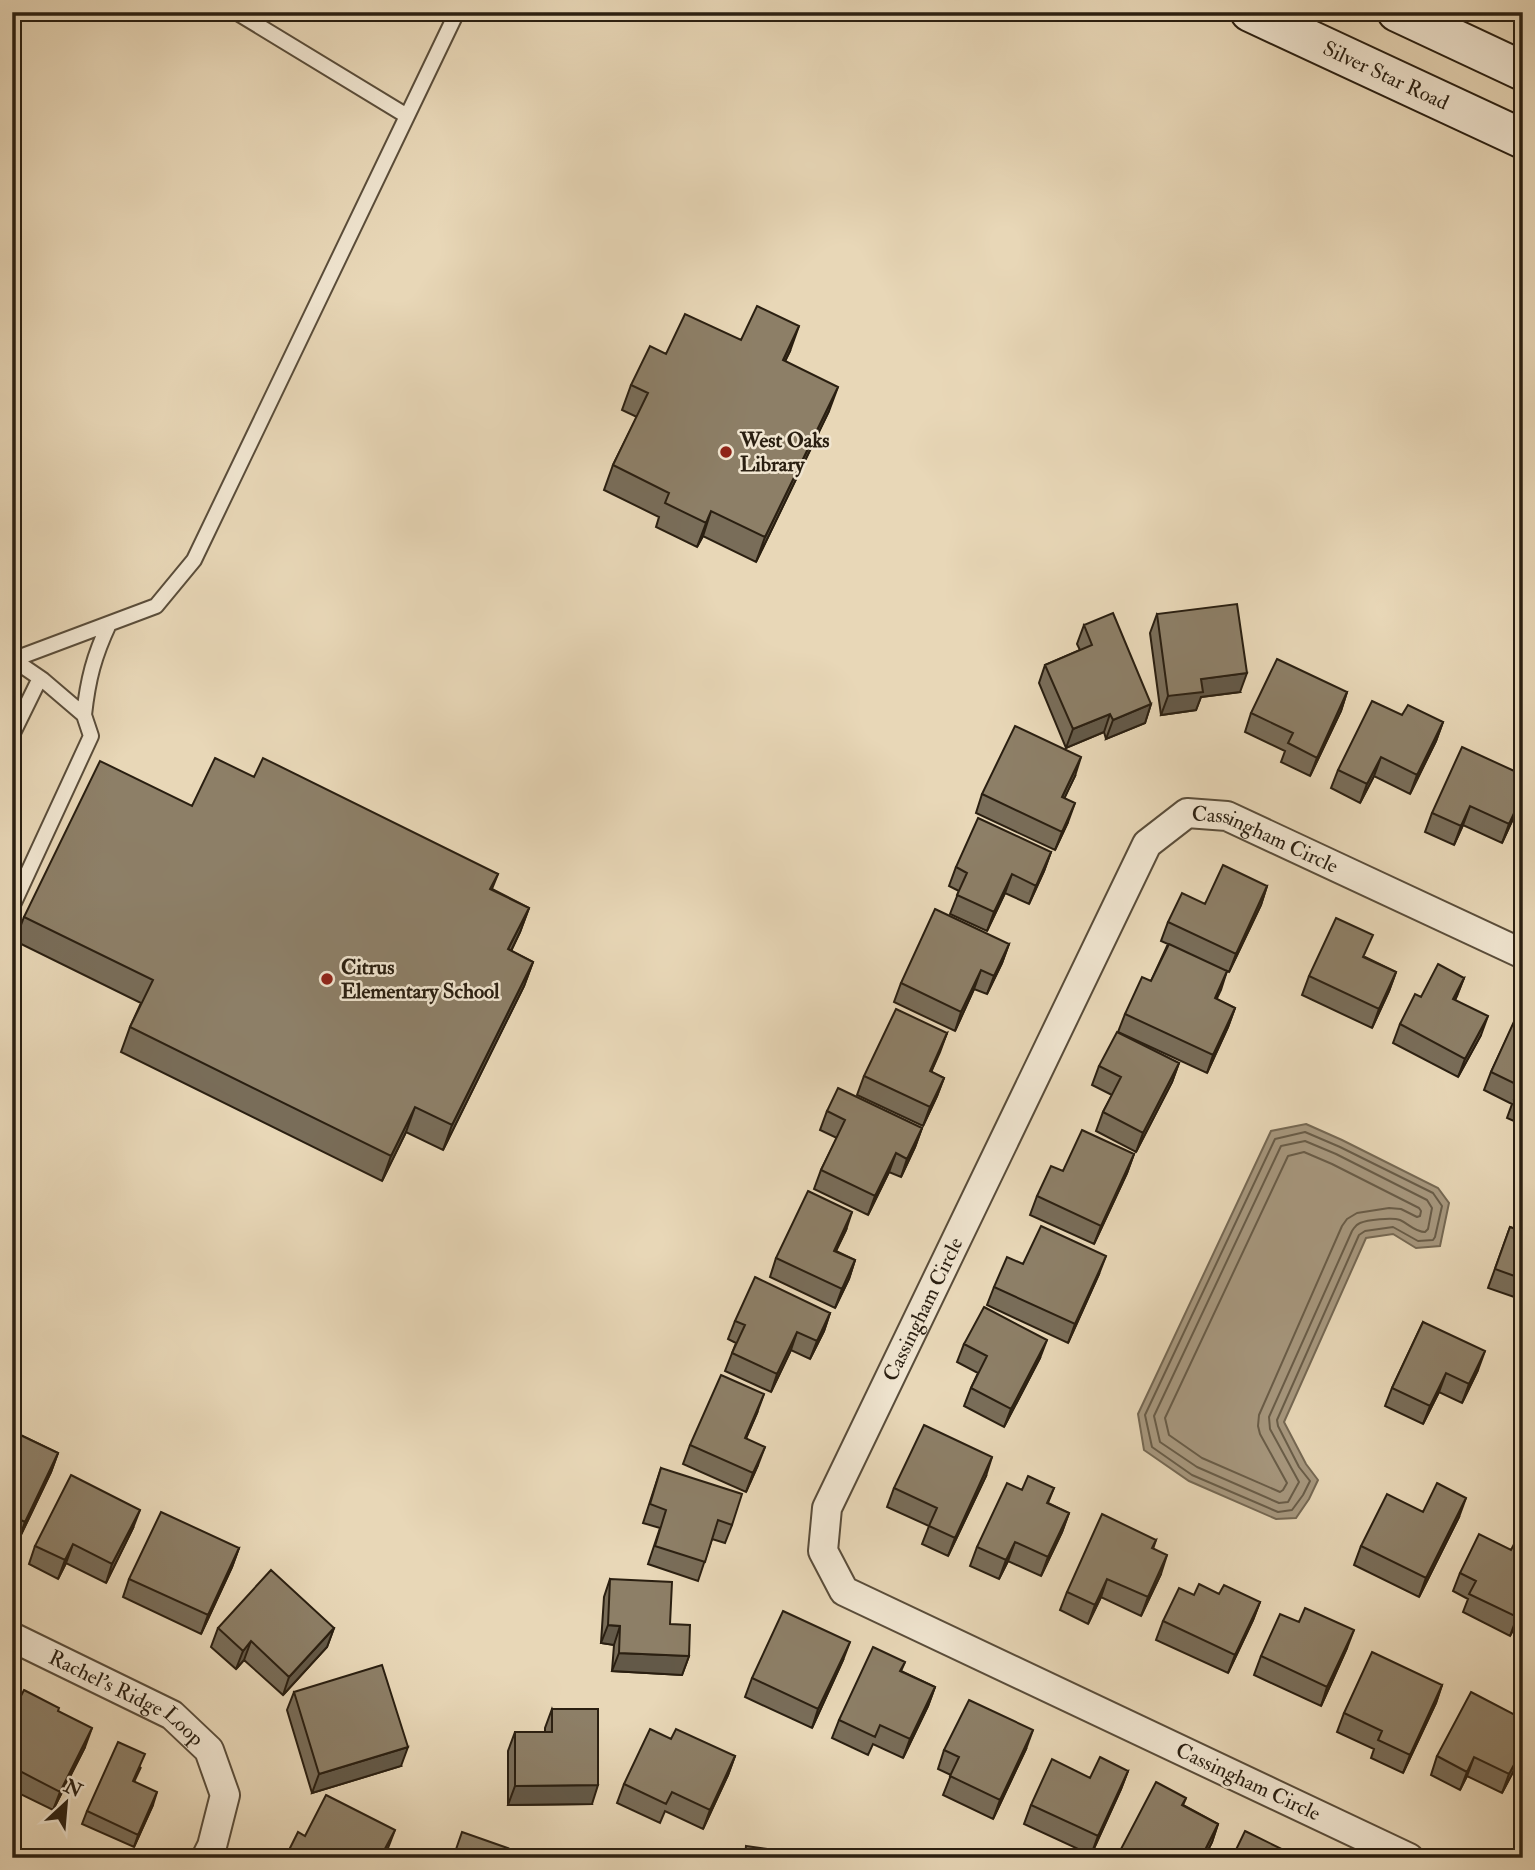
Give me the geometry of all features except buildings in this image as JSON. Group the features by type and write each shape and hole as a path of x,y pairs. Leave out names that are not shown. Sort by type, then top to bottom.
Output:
{"main road":[{"name":"Silver Star Road","path":"1250,12 1523,139"},
{"path":"1397,12 1523,71"}],"street":[{"name":"Cassingham Circle","path":"1409,1858 844,1591 823,1551 827,1508 1147,844 1187,813 1227,816 1523,954"},
{"name":"Rachel's Ridge Loop","path":"12,1637 172,1715 209,1750 225,1795 212,1846 206,1858"}],"lane":[{"path":"236,12 407,116"},
{"path":"12,661 156,606 194,560 457,12"},
{"path":"12,907 91,736 84,715 87,684 96,652 109,624"},
{"path":"12,661 40,678 84,715"},
{"path":"12,735 40,678"}],"water":[{"path":"1306,1124 1438,1188 1449,1203 1440,1246 1416,1248 1393,1234 1366,1238 1284,1422 1306,1464 1318,1480 1296,1518 1276,1519 1189,1481 1144,1450 1138,1414 1271,1131"}],"place":[{"name":"West Oaks Library","path":"726,452"},
{"name":"Citrus Elementary School","path":"327,979"}]}
